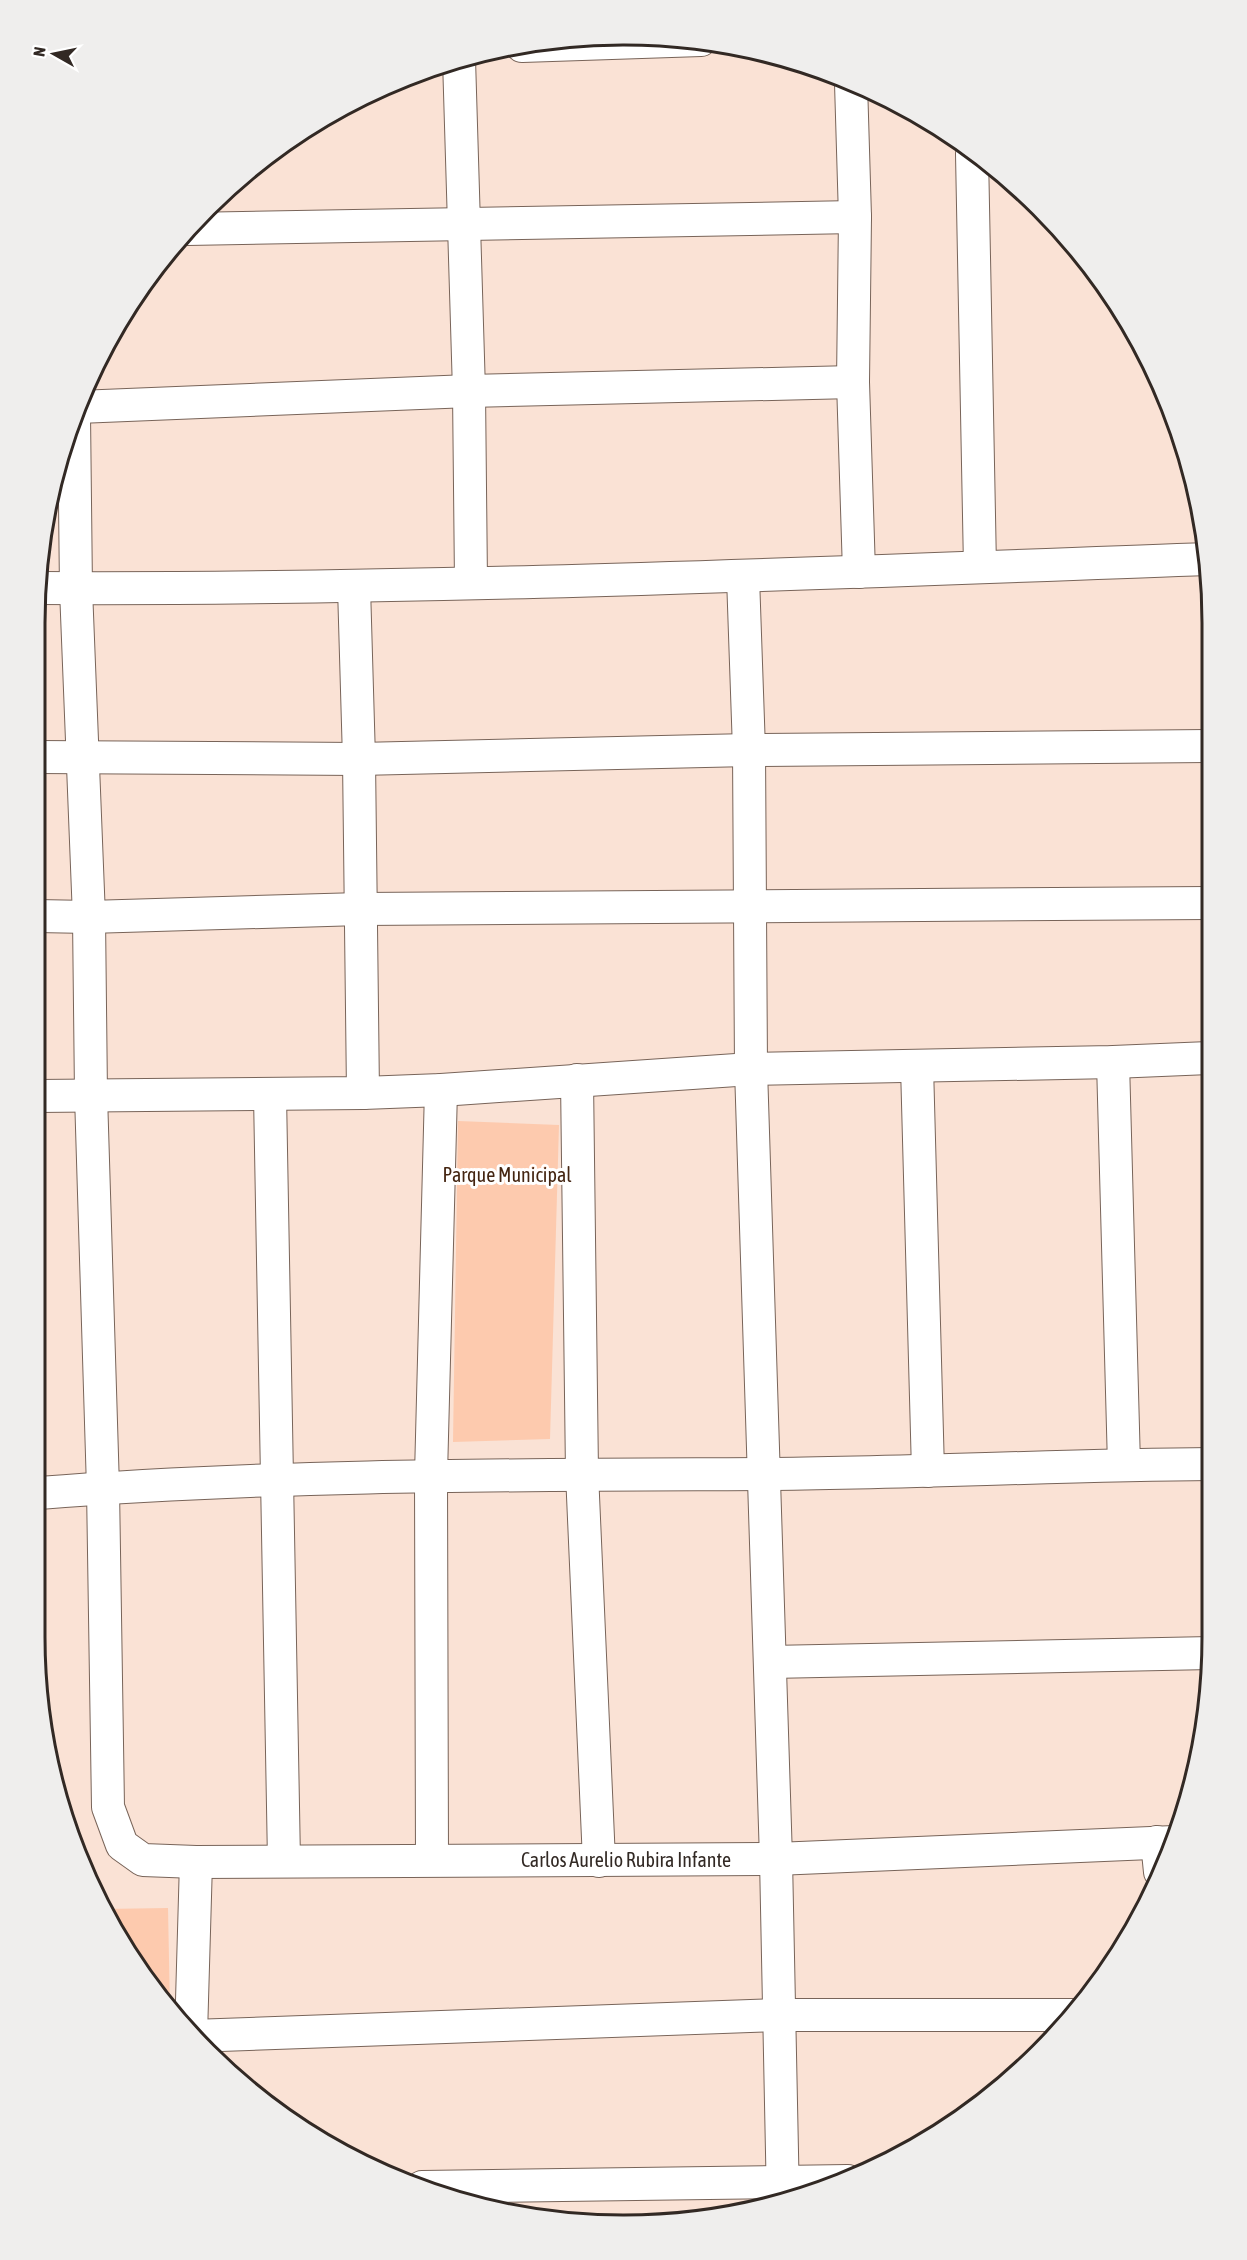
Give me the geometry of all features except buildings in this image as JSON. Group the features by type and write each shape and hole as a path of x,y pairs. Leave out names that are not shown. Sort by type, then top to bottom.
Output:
{"street":[{"path":"459,70 469,391 471,583"},
{"path":"851,92 855,217 853,382 859,572"},
{"path":"972,162 980,567"},
{"path":"201,229 855,217"},
{"path":"87,407 469,391 853,382"},
{"name":"Carlos Aurelio Rubira Infante","path":"75,441 76,589 89,917 91,1095 103,1488 108,1807 122,1845 143,1860 196,1862 599,1861 1160,1852"},
{"path":"46,588 354,587 743,577 1198,560"},
{"path":"449,2187 783,2191 776,1859 751,1069 749,750 743,577"},
{"path":"354,587 359,759 363,1093"},
{"path":"45,757 359,759 749,750 1202,746"},
{"path":"45,916 89,917 360,909 1202,903"},
{"path":"45,1096 363,1093 441,1090 751,1069 1202,1058"},
{"path":"1113,1062 1124,1465"},
{"path":"917,1066 928,1471"},
{"path":"577,1080 582,1473 599,1861"},
{"path":"432,1860 431,1475 441,1090"},
{"path":"270,1095 284,1861"},
{"path":"45,1493 103,1488 431,1475 765,1474 1202,1464"},
{"path":"770,1662 1202,1653"},
{"path":"192,2022 196,1862"},
{"path":"204,2035 779,2015 1060,2015"}],"green space":[{"name":"Parque Municipal","path":"458,1121 559,1125 550,1439 453,1442"},
{"path":"168,1908 170,1995 142,1958 114,1909"}]}
